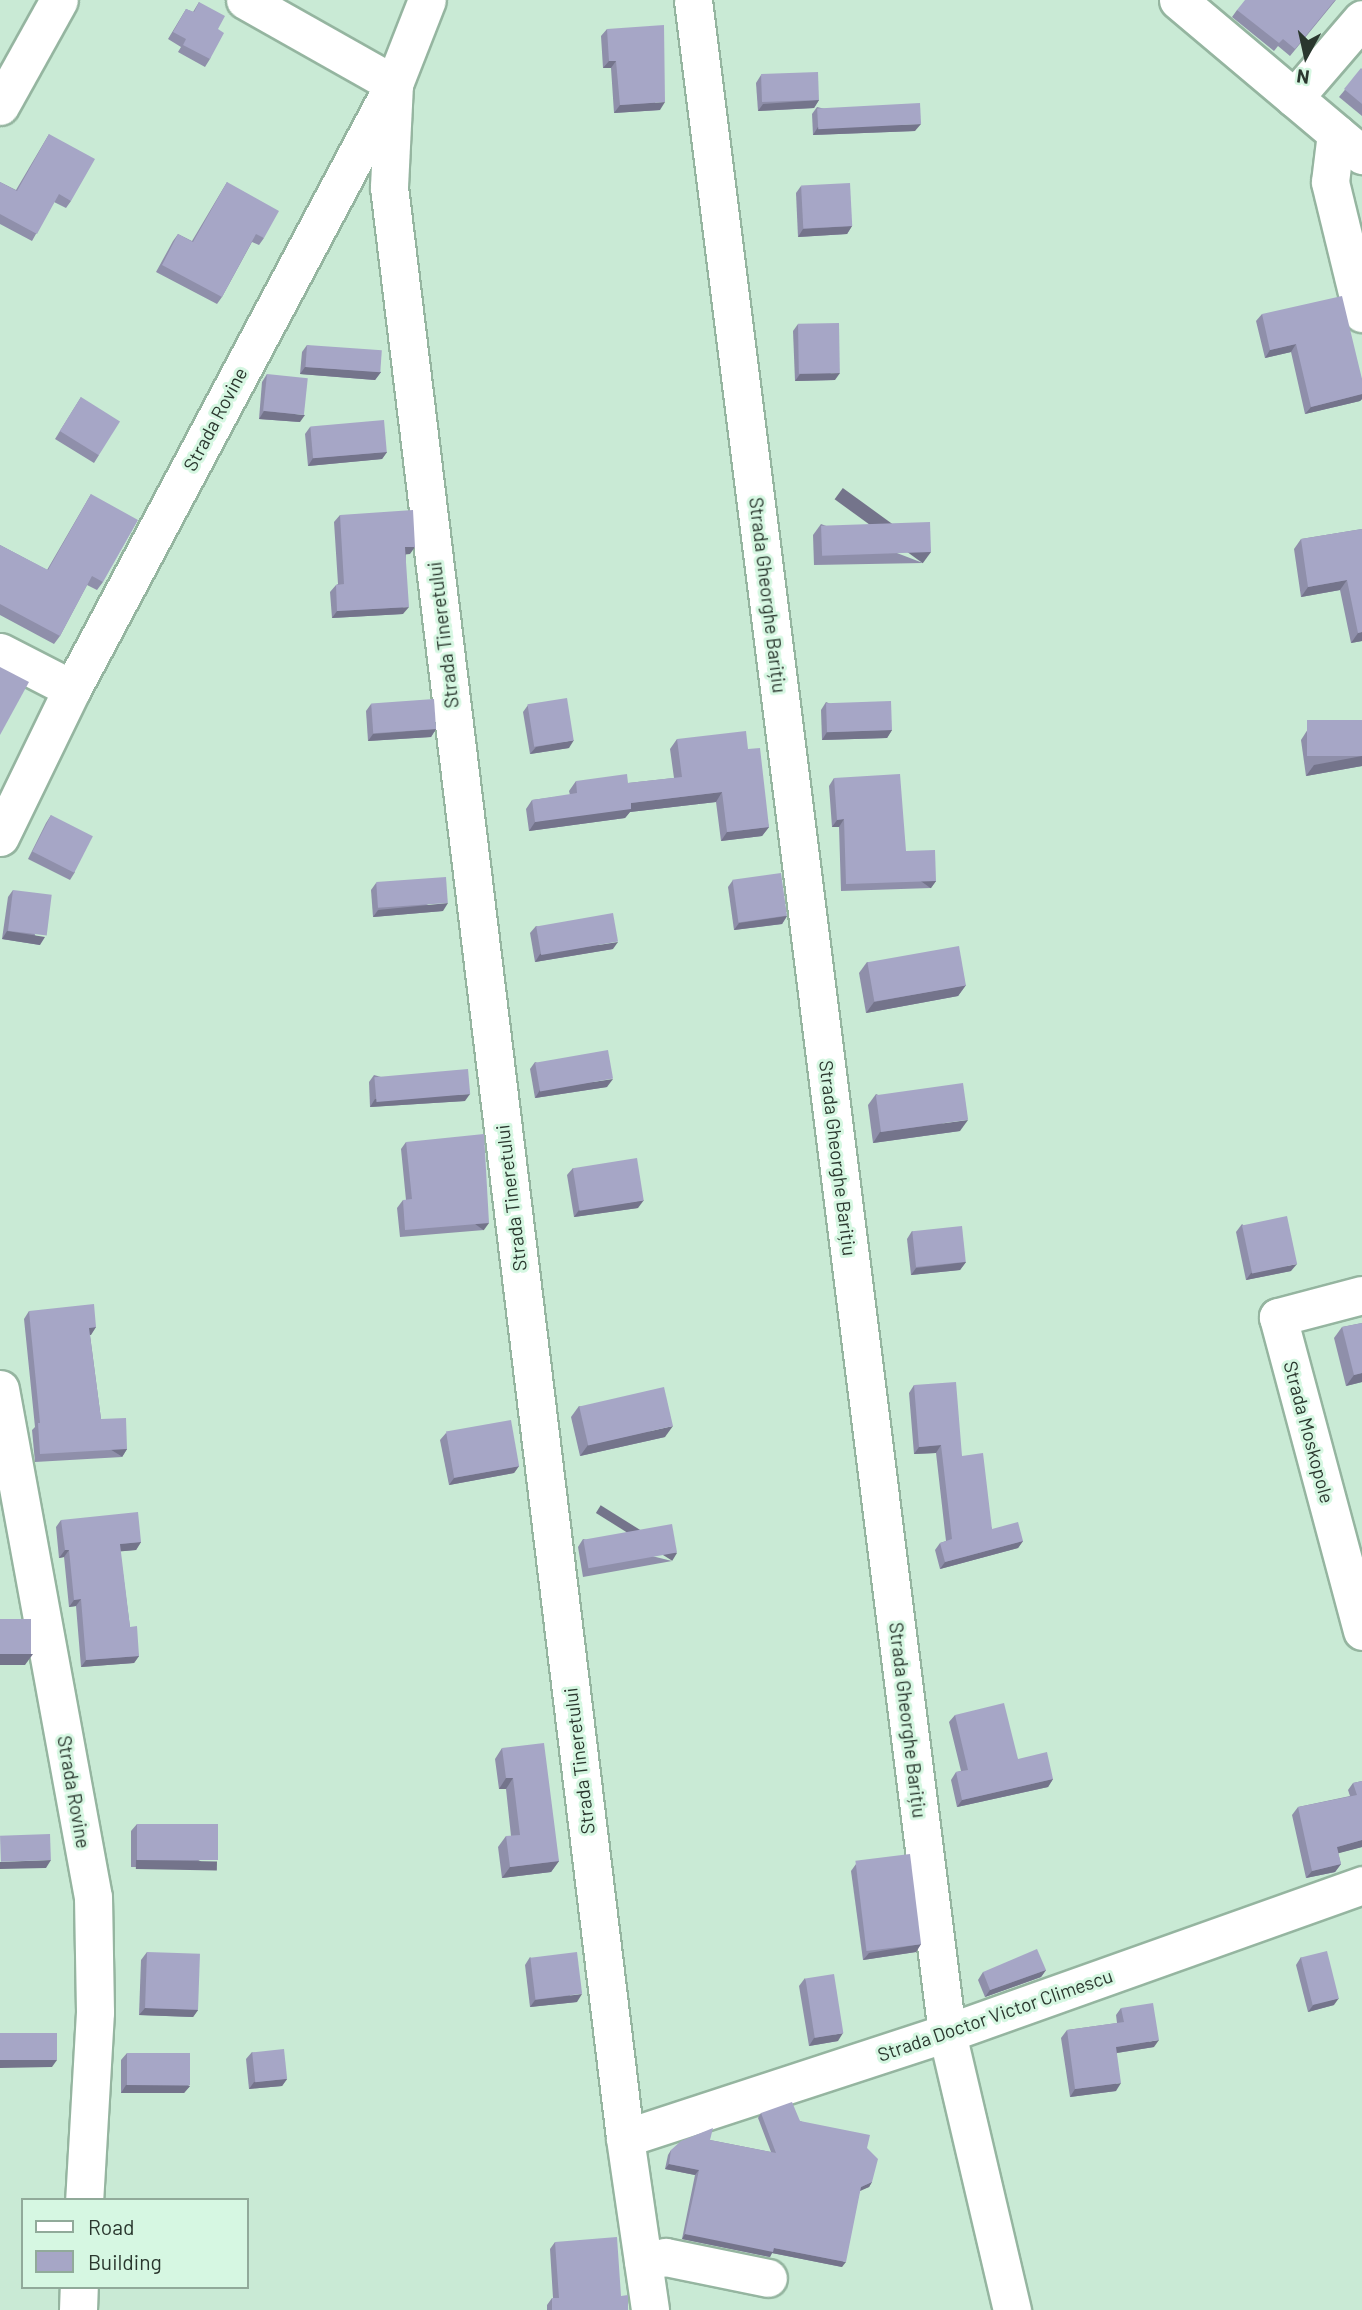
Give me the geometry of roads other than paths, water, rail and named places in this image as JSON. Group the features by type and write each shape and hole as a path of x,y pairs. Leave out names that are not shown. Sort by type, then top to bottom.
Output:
{"street":[{"path":"0,106 59,0"},
{"path":"245,0 394,84"},
{"name":"Strada Rovine","path":"0,837 72,689 394,84 427,0"},
{"name":"Strada Gheorghe Barițiu","path":"693,0 947,2033 1012,2310"},
{"path":"1178,0 1349,144 1330,182 1362,313"},
{"path":"1294,98 1362,19"},
{"name":"Strada Tineretului","path":"394,84 389,187 625,2138 650,2310"},
{"path":"0,652 72,689"},
{"name":"Strada Moskopole","path":"1362,1295 1278,1317 1362,1631"},
{"name":"Strada Rovine","path":"0,1389 93,1897 96,2012 85,2198"},
{"name":"Strada Doctor Victor Climescu","path":"625,2138 947,2033 1362,1885"},
{"path":"643,2261 666,2257 768,2277"},
{"path":"78,2310 79,2289"}]}
